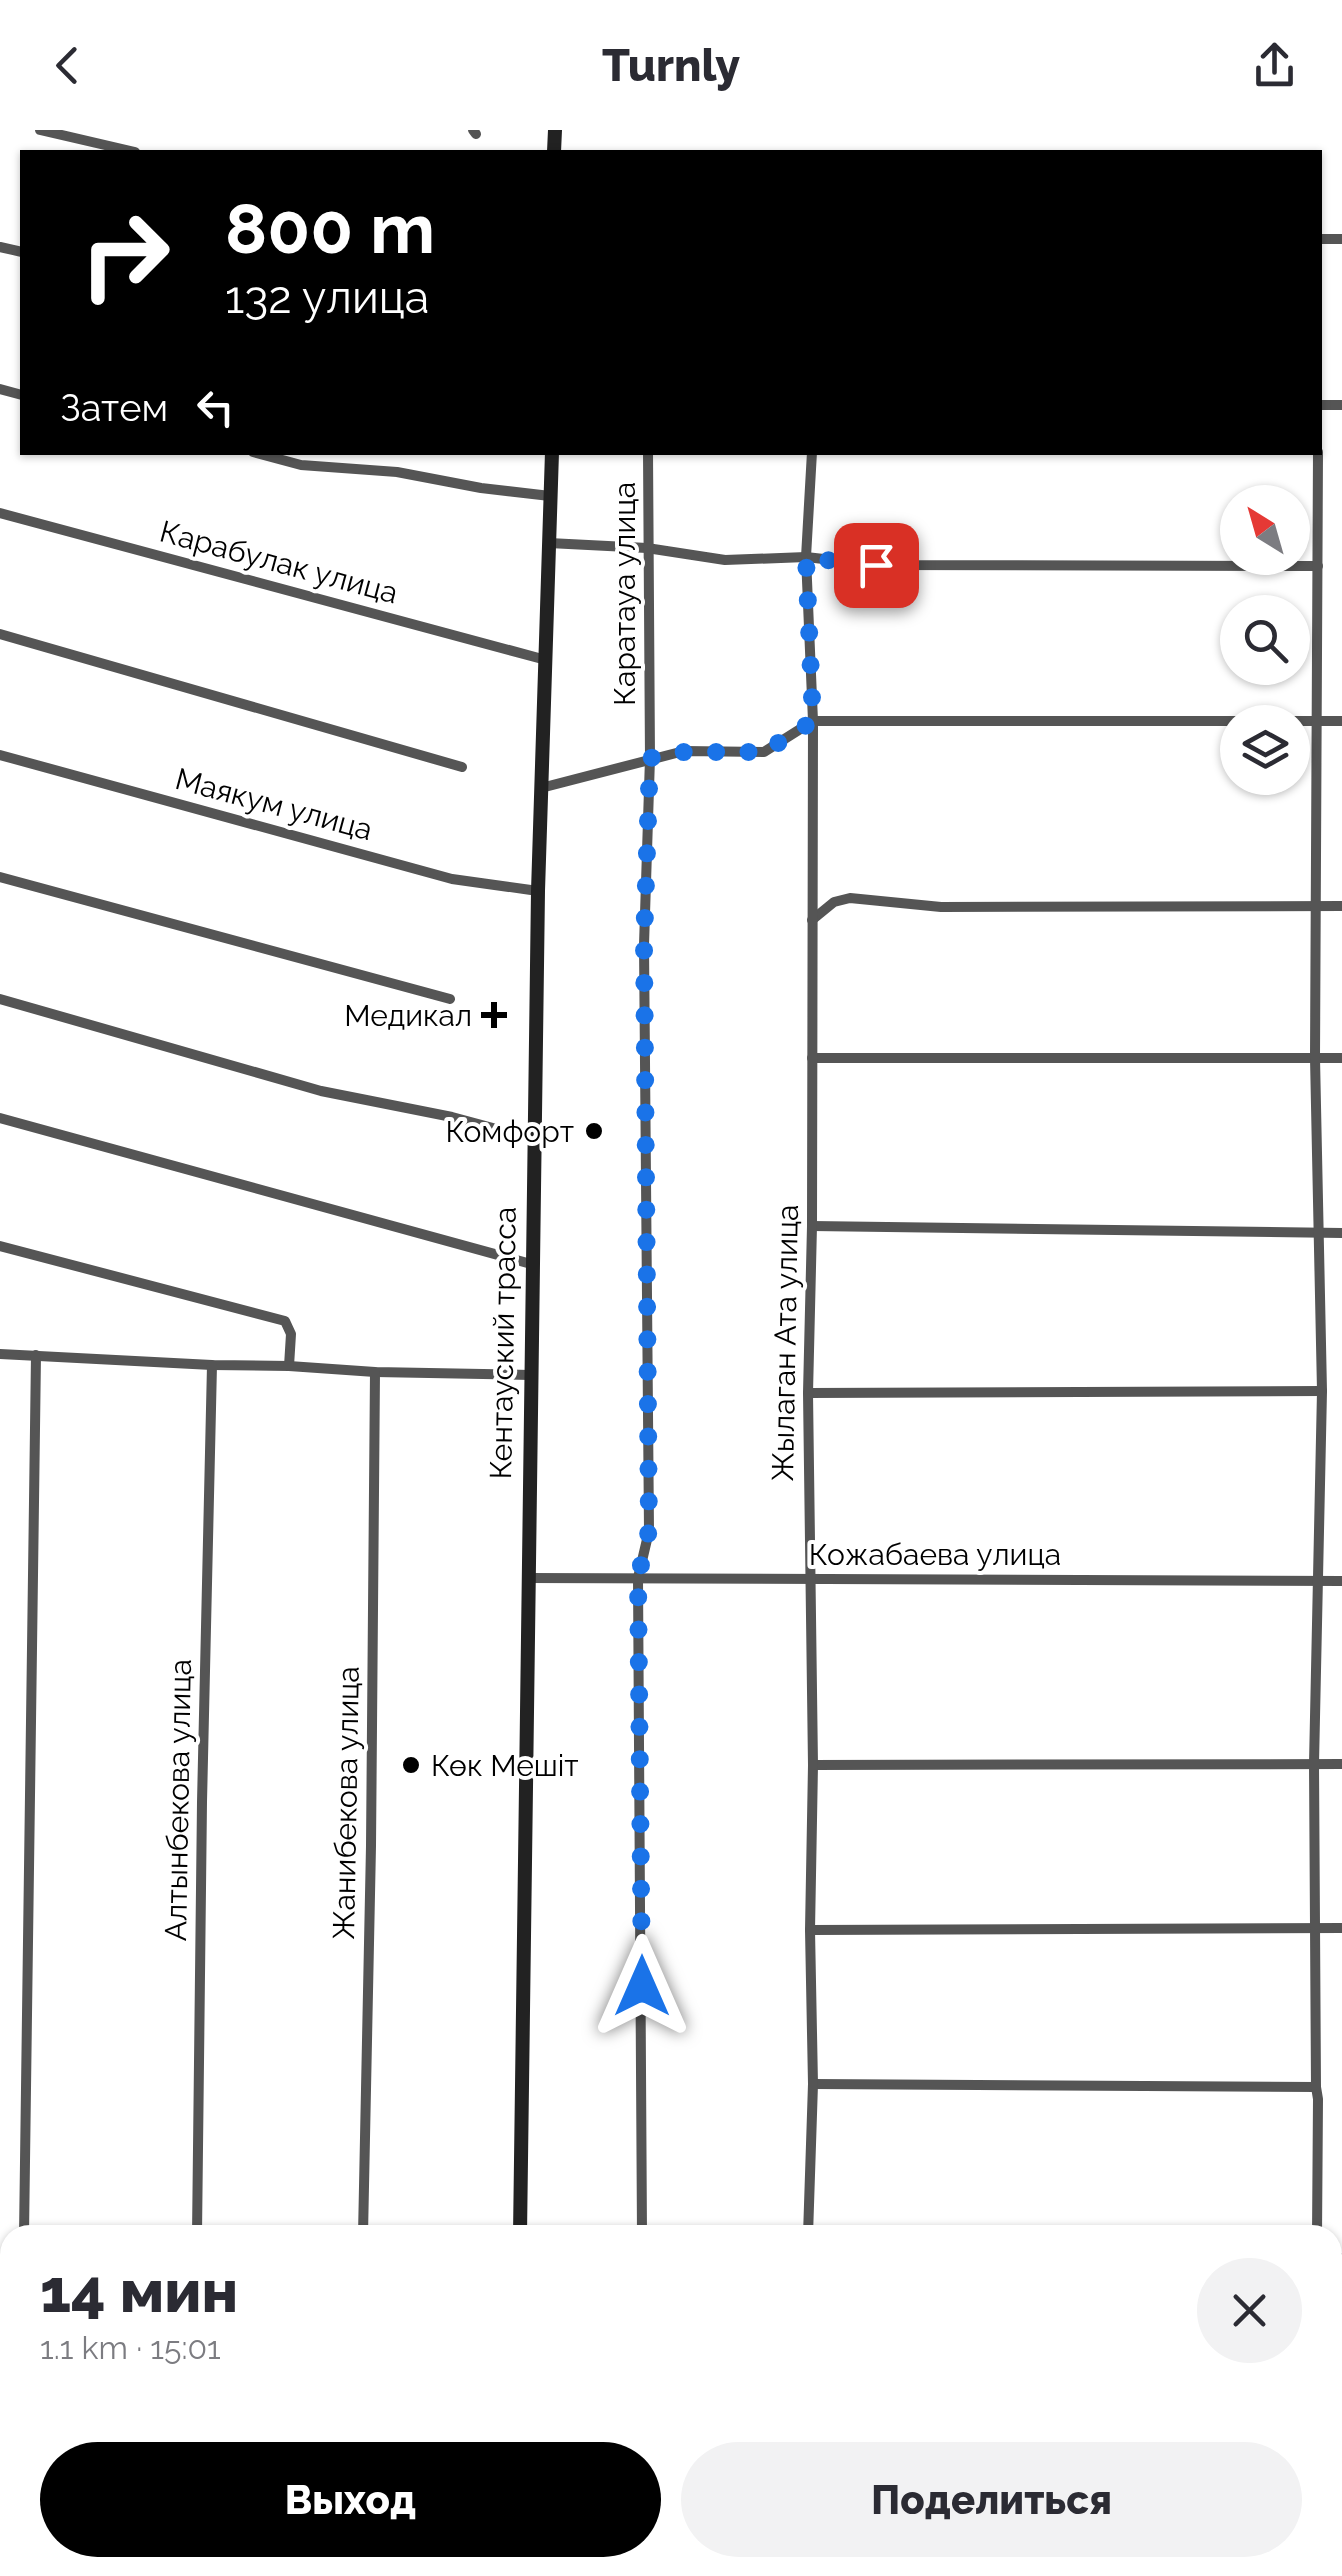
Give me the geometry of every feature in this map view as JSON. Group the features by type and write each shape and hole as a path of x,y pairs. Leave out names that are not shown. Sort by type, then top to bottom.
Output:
{"main road":[{"name":"Кентауский трасса","path":"520,2225 531,1264 552,455"}],"street":[{"path":"40,130 125,150"},
{"path":"264,455 301,464 397,472 550,496"},
{"name":"Каратауа улица","path":"642,2225 638,1578 649,1530 644,944 650,758 648,455"},
{"name":"Жылаган Ата улица","path":"808,2225 813,2084 808,1394 813,721 806,558 812,455"},
{"path":"1317,2225 1314,1764 1322,1391 1315,1058 1318,455"},
{"name":"Карабулак улица","path":"0,513 546,660"},
{"path":"549,543 647,548 725,560 806,558 876,565 1318,566"},
{"path":"0,634 462,767"},
{"path":"541,788 684,752 764,752 813,721 1342,722"},
{"name":"Маякум улица","path":"0,755 452,879 538,892"},
{"path":"0,878 450,999"},
{"path":"812,920 834,902 850,898 942,908 1342,906"},
{"path":"0,999 321,1091 452,1117 534,1139"},
{"path":"812,1058 1342,1058"},
{"path":"0,1118 531,1264"},
{"path":"812,1226 1342,1233"},
{"path":"0,1246 285,1321 291,1334 289,1366"},
{"path":"0,1354 375,1372 530,1374"},
{"path":"24,2225 36,1355"},
{"name":"Алтынбекова улица","path":"197,2225 212,1365"},
{"name":"Жанибекова улица","path":"364,2225 375,1372"},
{"path":"808,1394 1322,1391"},
{"name":"Кожабаева улица","path":"527,1578 1342,1581"},
{"path":"812,1766 1342,1764"},
{"path":"810,1930 1342,1928"},
{"path":"813,2084 1316,2086"}],"place":[{"name":"Медикал","path":"494,1015"},
{"name":"Комфорт","path":"594,1131"},
{"name":"Көк Мешіт","path":"411,1765"}],"route":[{"path":"642,1986 638,1578 649,1530 644,944 650,758 684,752 764,752 813,721 806,558 876,565"}]}
